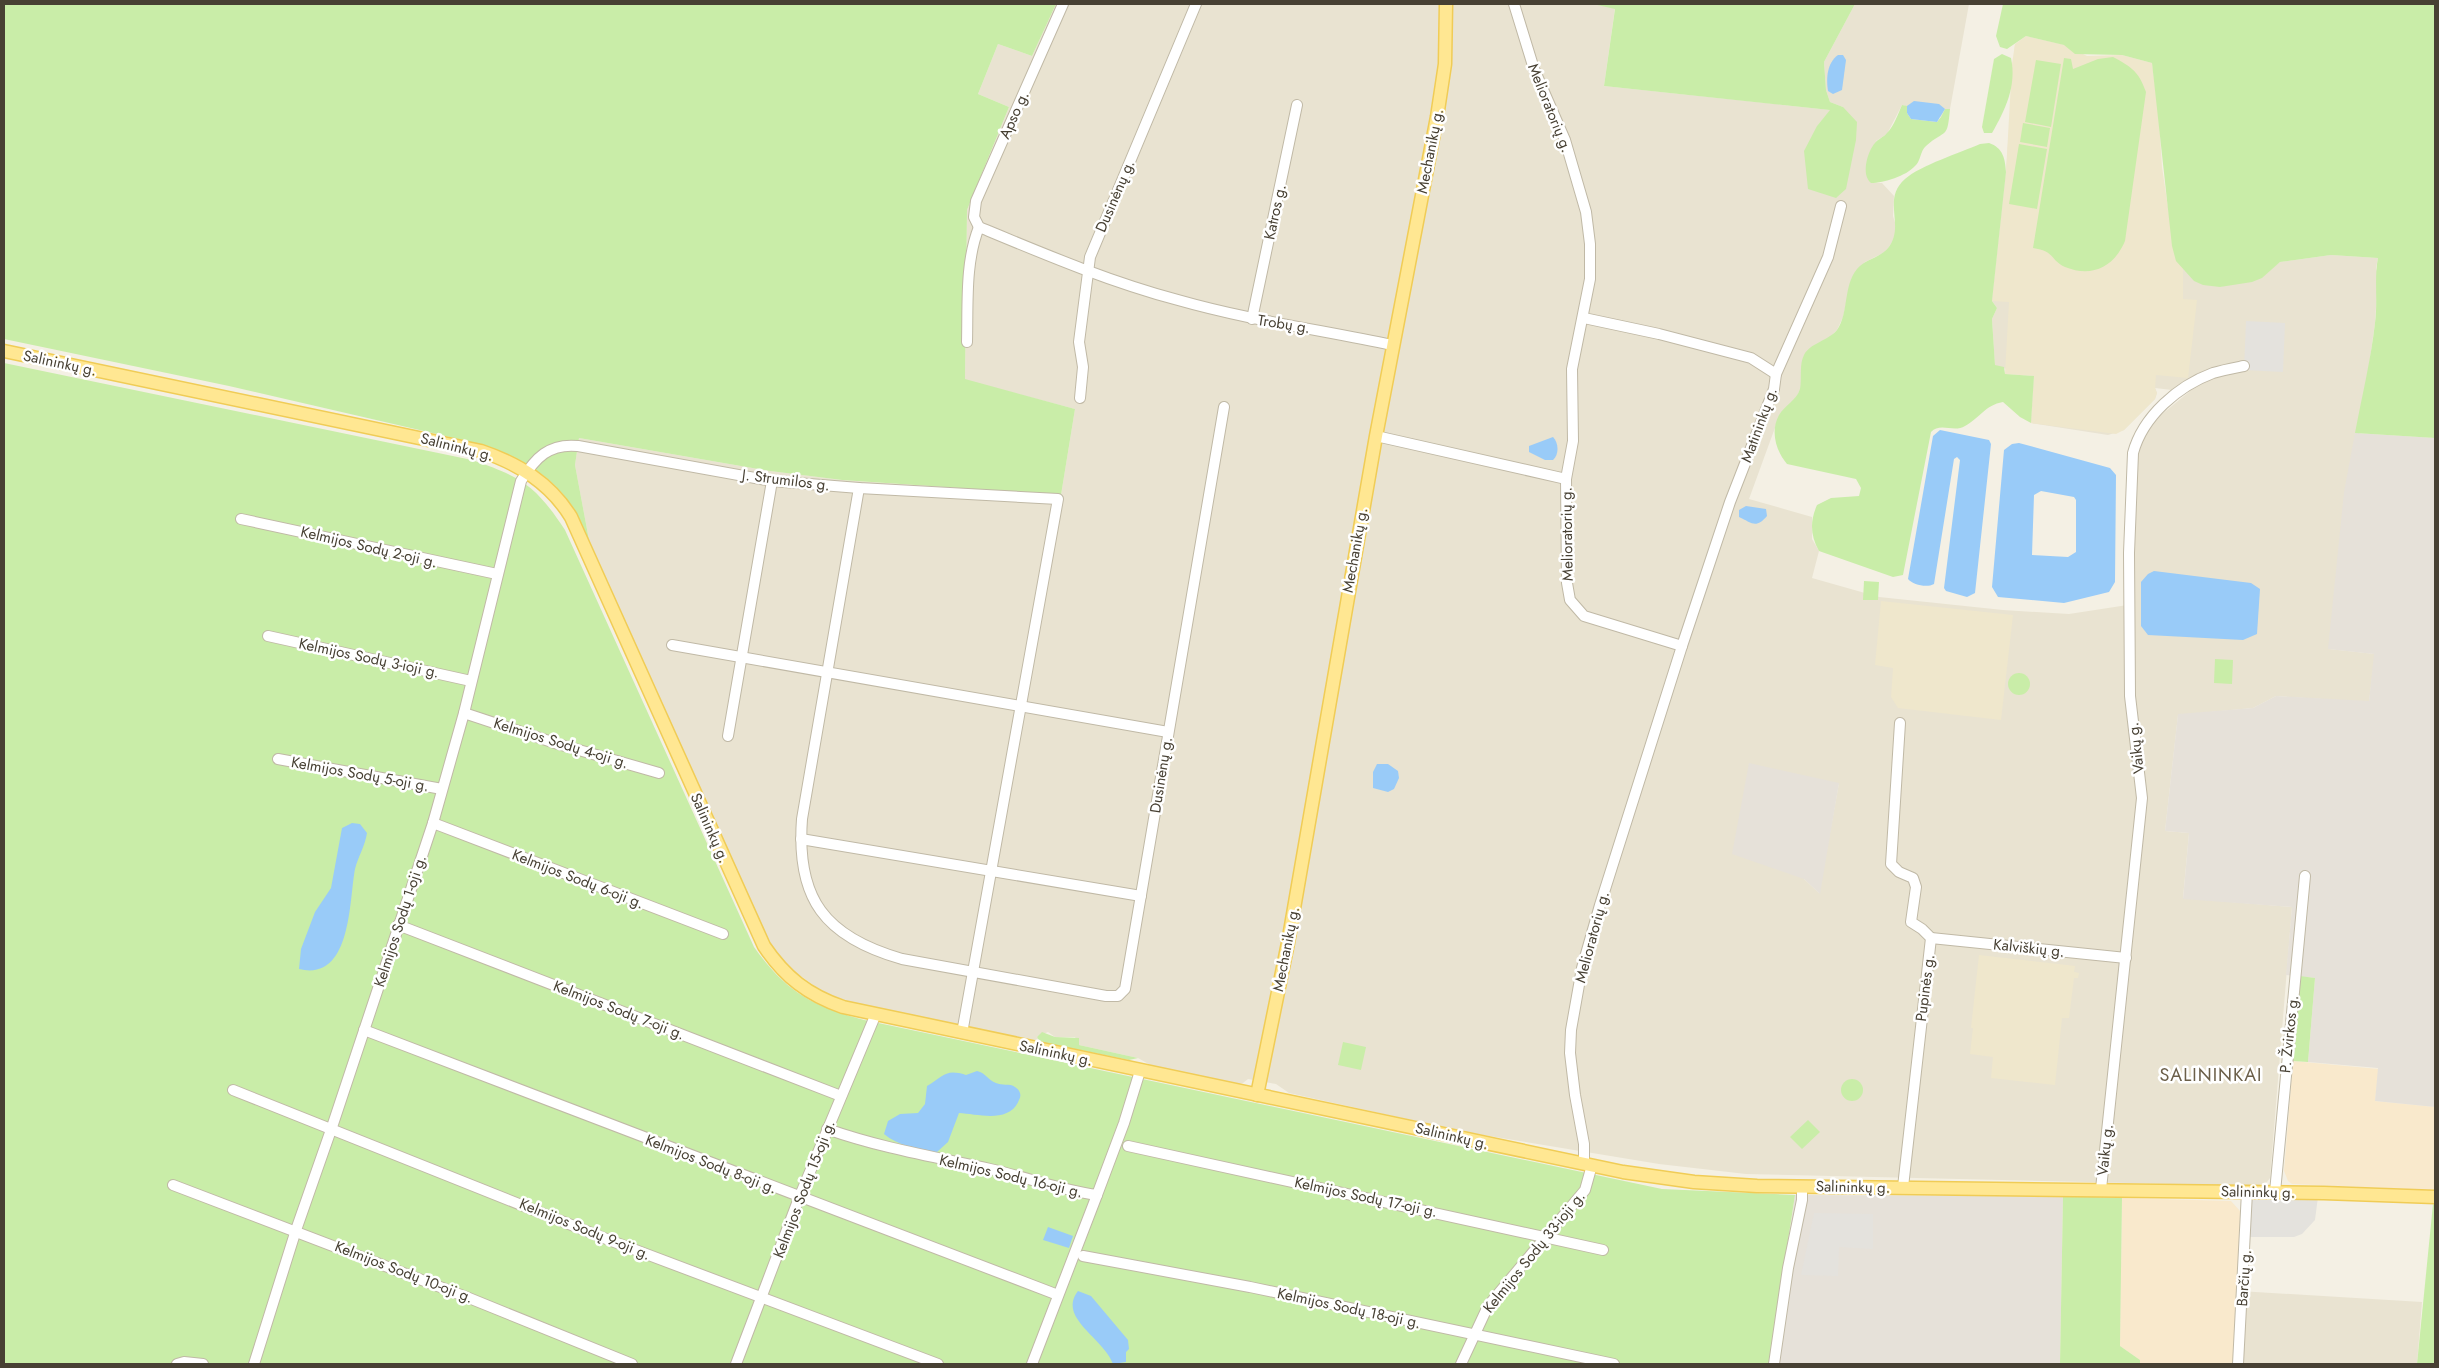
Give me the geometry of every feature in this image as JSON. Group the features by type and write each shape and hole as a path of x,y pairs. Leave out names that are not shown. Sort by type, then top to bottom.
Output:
{"main road":[{"name":"Mechanikų g.","path":"1257,1095 1288,943 1392,345 1441,91 1446,40 1446,4"},
{"name":"Salininkų g.","path":"4,351 481,451 512,462 549,488 571,517 764,946 786,975 813,995 843,1007 875,1016 1588,1165 1685,1181 1802,1186 2275,1192 2435,1197"}],"street":[{"name":"Apso g.","path":"967,342 969,276 974,239 979,227 974,217 976,201 1063,4"},
{"name":"Dusinėnų g.","path":"1080,398 1083,368 1079,342 1090,256 1196,4"},
{"name":"Melioratorių g.","path":"1514,4 1534,69 1566,140 1586,212 1590,244 1590,279 1584,318 1572,369 1573,441 1566,478 1567,583 1570,600 1584,616 1598,622 1682,646 1608,878 1582,968 1571,1030 1570,1053 1575,1095 1588,1165"},
{"name":"Katros g.","path":"1252,319 1297,105"},
{"name":"Matininkų g.","path":"1682,646 1730,502 1774,389 1776,374 1828,257 1841,206"},
{"path":"979,227 1088,272"},
{"name":"Trobų g.","path":"1088,272 1176,300 1252,319 1298,325 1392,345"},
{"path":"1584,318 1659,334 1751,358 1776,374"},
{"name":"Vaikų g.","path":"2101,1189 2142,798 2130,696 2129,553 2133,453 2143,427 2180,390 2213,373 2244,366"},
{"name":"Dusinėnų g.","path":"859,488 801,839 802,865 811,895 822,913 837,928 856,942 880,953 902,960 1106,996 1118,996 1125,989 1224,407"},
{"path":"1376,436 1566,478"},
{"name":"J. Strumilos g.","path":"527,472 539,455 549,449 566,444 772,481 859,488 1058,499 1021,706"},
{"name":"Kelmijos Sodų 1-oji g.","path":"254,1364 296,1230 433,823 464,713 518,490 527,472"},
{"path":"728,736 772,481"},
{"name":"Kelmijos Sodų 2-oji g.","path":"241,519 497,574"},
{"name":"Kelmijos Sodų 3-ioji g.","path":"268,636 471,681"},
{"path":"672,645 1168,732"},
{"path":"962,1033 1021,706"},
{"name":"Kelmijos Sodų 4-oji g.","path":"464,713 558,744 659,772"},
{"name":"Pupinės g.","path":"1900,723 1891,864 1899,872 1913,878 1916,887 1911,922 1931,938 1903,1187"},
{"name":"Kelmijos Sodų 5-oji g.","path":"278,760 442,789"},
{"name":"Kelmijos Sodų 6-oji g.","path":"433,823 724,934"},
{"path":"801,839 1141,896"},
{"name":"P. Žvirkos g.","path":"2275,1192 2304,876"},
{"name":"Kelmijos Sodų 7-oji g.","path":"398,925 841,1096"},
{"name":"Kalviškių g.","path":"1931,938 2126,958"},
{"name":"Kelmijos Sodų 15-oji g.","path":"736,1364 799,1198 875,1016"},
{"name":"Kelmijos Sodų 8-oji g.","path":"364,1030 1058,1296"},
{"name":"Kelmijos Sodų 16-oji g.","path":"827,1129 897,1151 992,1169 1074,1192 1097,1195 1124,1123 1140,1071"},
{"name":"Kelmijos Sodų 9-oji g.","path":"233,1090 332,1127 609,1240 938,1364"},
{"name":"Kelmijos Sodų 17-oji g.","path":"1128,1146 1603,1250"},
{"name":"Kelmijos Sodų 33-ioji g.","path":"1461,1364 1488,1306 1585,1190 1588,1165"},
{"name":"Kelmijos Sodų 10-oji g.","path":"173,1184 296,1230 632,1364"},
{"path":"1774,1364 1788,1268 1802,1200 1802,1186"},
{"name":"Barčių g.","path":"2238,1364 2247,1192"},
{"path":"1032,1364 1097,1195"},
{"name":"Kelmijos Sodų 18-oji g.","path":"1084,1256 1250,1287 1473,1336 1614,1364"},
{"path":"177,1364 184,1362 203,1364"}],"shaded area":[{"path":"1056,4 1593,4 1615,8 1604,86 1831,110 1817,126 1843,107 1830,102 1826,90 1824,62 1855,4 1969,4 1950,109 1945,109 1941,117 1902,105 1887,134 1876,141 1871,183 1882,183 1894,196 1893,216 1897,229 1894,240 1885,252 1865,262 1852,278 1843,317 1837,330 1826,341 1810,348 1800,390 1794,401 1780,414 1749,499 1812,517 1812,539 1819,551 1812,578 1879,597 2003,610 2069,614 2134,604 2137,460 2140,445 2145,434 2156,419 2189,392 2155,388 2157,393 2155,399 2124,430 2108,435 2031,423 2034,376 1995,366 1992,319 1997,308 1992,301 2006,172 2015,44 2220,287 2272,268 2280,262 2331,255 2378,258 2376,268 2378,276 2375,323 2329,649 2375,654 2369,702 2276,696 2253,708 2178,715 2165,831 2189,833 2183,898 2292,907 2270,1178 2267,1182 2257,1186 1746,1174 1659,1164 1465,1132 1289,1093 1276,1084 1248,1079 1236,1085 1154,1067 1138,1058 1079,1045 1075,1037 1055,1037 1048,1032 1037,1037 1040,1042 854,1004 823,992 791,969 778,955 763,932 589,540 575,465 579,438 770,471 842,480 1061,495 1075,409 965,380 967,210 1009,107 978,94 998,44 1032,56","holes":["1839,783 1819,893 1804,879"]},
{"path":"2026,36 2065,45 2087,56 2122,55 2152,63 2159,117 2162,167 2176,261 2183,267 2183,299 2197,300 2188,378 2156,375 2155,388 2157,393 2155,399 2124,430 2116,434 2031,423 2034,376 2005,374 2009,302 1992,301 2006,172 2012,64 2015,44"},
{"path":"2246,321 2285,323 2283,372 2244,370"},
{"path":"2355,433 2435,438 2435,1107 2375,1101 2378,1068 2308,1062 2315,978 2286,975 2292,907 2183,899 2189,833 2165,831 2178,714 2253,708 2276,696 2369,701 2374,654 2328,649 2344,492"},
{"path":"1881,601 2013,615 2001,720 1898,708 1891,697 1893,668 1875,665"},
{"path":"1749,763 1839,783 1820,894 1804,879 1732,854"},
{"path":"1979,955 2075,966 2074,972 2079,973 2078,978 2074,978 2069,1018 2062,1018 2055,1085 1991,1078 1993,1057 1970,1054"},
{"path":"2293,1061 2379,1069 2375,1101 2435,1107 2435,1190 2292,1184 2288,1181 2284,1171"},
{"path":"1795,1195 2063,1196 2060,1364 1769,1364"},
{"path":"2250,1196 2318,1197 2315,1220 2302,1234 2294,1237 2249,1237"},
{"path":"2122,1198 2231,1201 2240,1211 2242,1215 2234,1364 2140,1364 2140,1360 2120,1346"},
{"path":"1814,1213 1873,1214 1873,1249 1839,1247 1838,1276 1801,1275"},
{"path":"2239,1291 2422,1302 2417,1364 2234,1364"}],"green space":[{"path":"4,4 1056,4 1032,56 998,44 978,94 1009,107 967,210 965,379 1075,409 1061,495 842,480 770,471 579,438 575,465 589,540 572,506 548,479 510,456 482,446 229,386 4,339"},
{"path":"1593,4 1855,4 1824,62 1826,90 1830,102 1843,107 1857,122 1856,140 1846,189 1836,198 1808,189 1804,151 1817,126 1830,110 1604,86 1615,9"},
{"path":"2003,4 2435,4 2435,438 2355,433 2369,364 2376,315 2378,258 2331,255 2280,262 2262,278 2252,282 2220,287 2203,285 2194,281 2176,261 2172,246 2152,63 2122,55 2075,54 2064,45 2026,36 2007,49 2000,47 1996,36"},
{"path":"2002,54 2011,58 2012,78 2009,97 1992,133 1984,133 1982,127 1994,59"},
{"path":"2113,57 2134,71 2141,80 2146,92 2125,241 2115,258 2108,264 2093,270 2075,270 2060,264 2049,253 2033,248 2064,58 2071,59 2073,69 2098,59"},
{"path":"2036,60 2061,64 2051,127 2025,122"},
{"path":"1902,105 1907,106 1907,113 1911,119 1937,122 1945,109 1950,109 1948,126 1944,133 1924,148 1917,164 1911,170 1882,182 1871,183 1866,175 1866,163 1870,152 1875,143 1892,127"},
{"path":"2023,123 2050,128 2047,147 2020,142"},
{"path":"1989,143 1994,145 2002,154 2006,172 1992,301 1997,308 1992,319 1995,365 2004,367 2005,374 2034,376 2031,423 2020,417 2003,402 1987,409 1961,428 1939,428 1931,432 1903,575 1893,577 1819,551 1812,528 1817,505 1831,498 1859,496 1861,488 1856,479 1787,464 1777,447 1776,421 1781,412 1796,397 1800,389 1804,355 1810,348 1833,334 1841,323 1850,283 1857,269 1885,251 1893,240 1895,231 1894,204 1898,187 1905,179 1921,169 1980,144"},
{"path":"2019,144 2047,149 2037,209 2009,204"},
{"path":"4,363 472,460 504,472 526,485 545,503 565,530 754,947 777,975 801,995 815,1003 864,1020 1662,1189 1795,1195 1769,1364 4,1364"},
{"path":"1864,581 1879,582 1878,600 1863,600"},
{"path":"2215,659 2233,660 2232,684 2214,683"},
{"path":"2019,673 2027,676 2030,684 2027,692 2019,695 2011,692 2008,684 2011,676"},
{"path":"2300,976 2315,978 2308,1062 2293,1061"},
{"path":"1042,1032 1055,1037 1079,1038 1079,1045 1138,1058 1129,1060 1040,1042 1037,1037"},
{"path":"1343,1042 1366,1047 1361,1070 1338,1065"},
{"path":"1852,1079 1860,1082 1863,1090 1860,1098 1852,1101 1844,1098 1841,1090 1844,1082"},
{"path":"1808,1120 1820,1132 1802,1149 1790,1137"},
{"path":"2063,1196 2122,1198 2120,1346 2140,1360 2140,1364 2060,1364"},
{"path":"2433,1204 2435,1205 2435,1364 2417,1364"}],"water":[{"path":"1838,55 1843,55 1846,60 1842,90 1833,94 1828,91 1827,76 1829,66"},
{"path":"1914,101 1939,104 1945,109 1937,122 1911,119 1907,113 1907,106"},
{"path":"1940,430 1989,440 1991,444 1975,593 1967,597 1946,591 1944,588 1960,460 1957,457 1954,459 1934,584 1928,586 1920,585 1908,579 1933,436"},
{"path":"1553,437 1558,449 1553,460 1545,460 1529,452 1529,446"},
{"path":"2019,443 2110,468 2116,475 2115,582 2109,592 2064,603 1998,597 1992,587 2004,450 2012,444","holes":["2041,491 2074,497 2076,500 2076,552 2068,557 2032,555 2034,495"]},
{"path":"1746,506 1766,509 1767,516 1757,524 1747,521 1739,517 1739,510"},
{"path":"2154,571 2251,583 2260,589 2257,634 2243,640 2148,635 2141,626 2141,582 2148,574"},
{"path":"1377,764 1388,764 1398,771 1399,778 1394,789 1388,792 1373,788 1373,772"},
{"path":"352,823 360,824 367,833 355,869 345,936 338,951 329,963 316,970 299,969 301,949 315,912 331,888 342,828"},
{"path":"977,1071 983,1073 996,1083 1015,1087 1020,1096 1015,1107 1001,1115 993,1116 959,1113 948,1142 937,1152 909,1147 884,1134 888,1121 900,1114 918,1113 925,1104 927,1086 945,1074 953,1072 966,1075"},
{"path":"1048,1227 1073,1236 1069,1248 1043,1240"},
{"path":"1078,1291 1091,1296 1128,1340 1129,1349 1126,1352 1126,1362 1113,1364 1101,1345 1077,1319 1073,1310 1073,1301"}],"district":[{"name":"SALININKAI","path":"2211,1075"}]}
